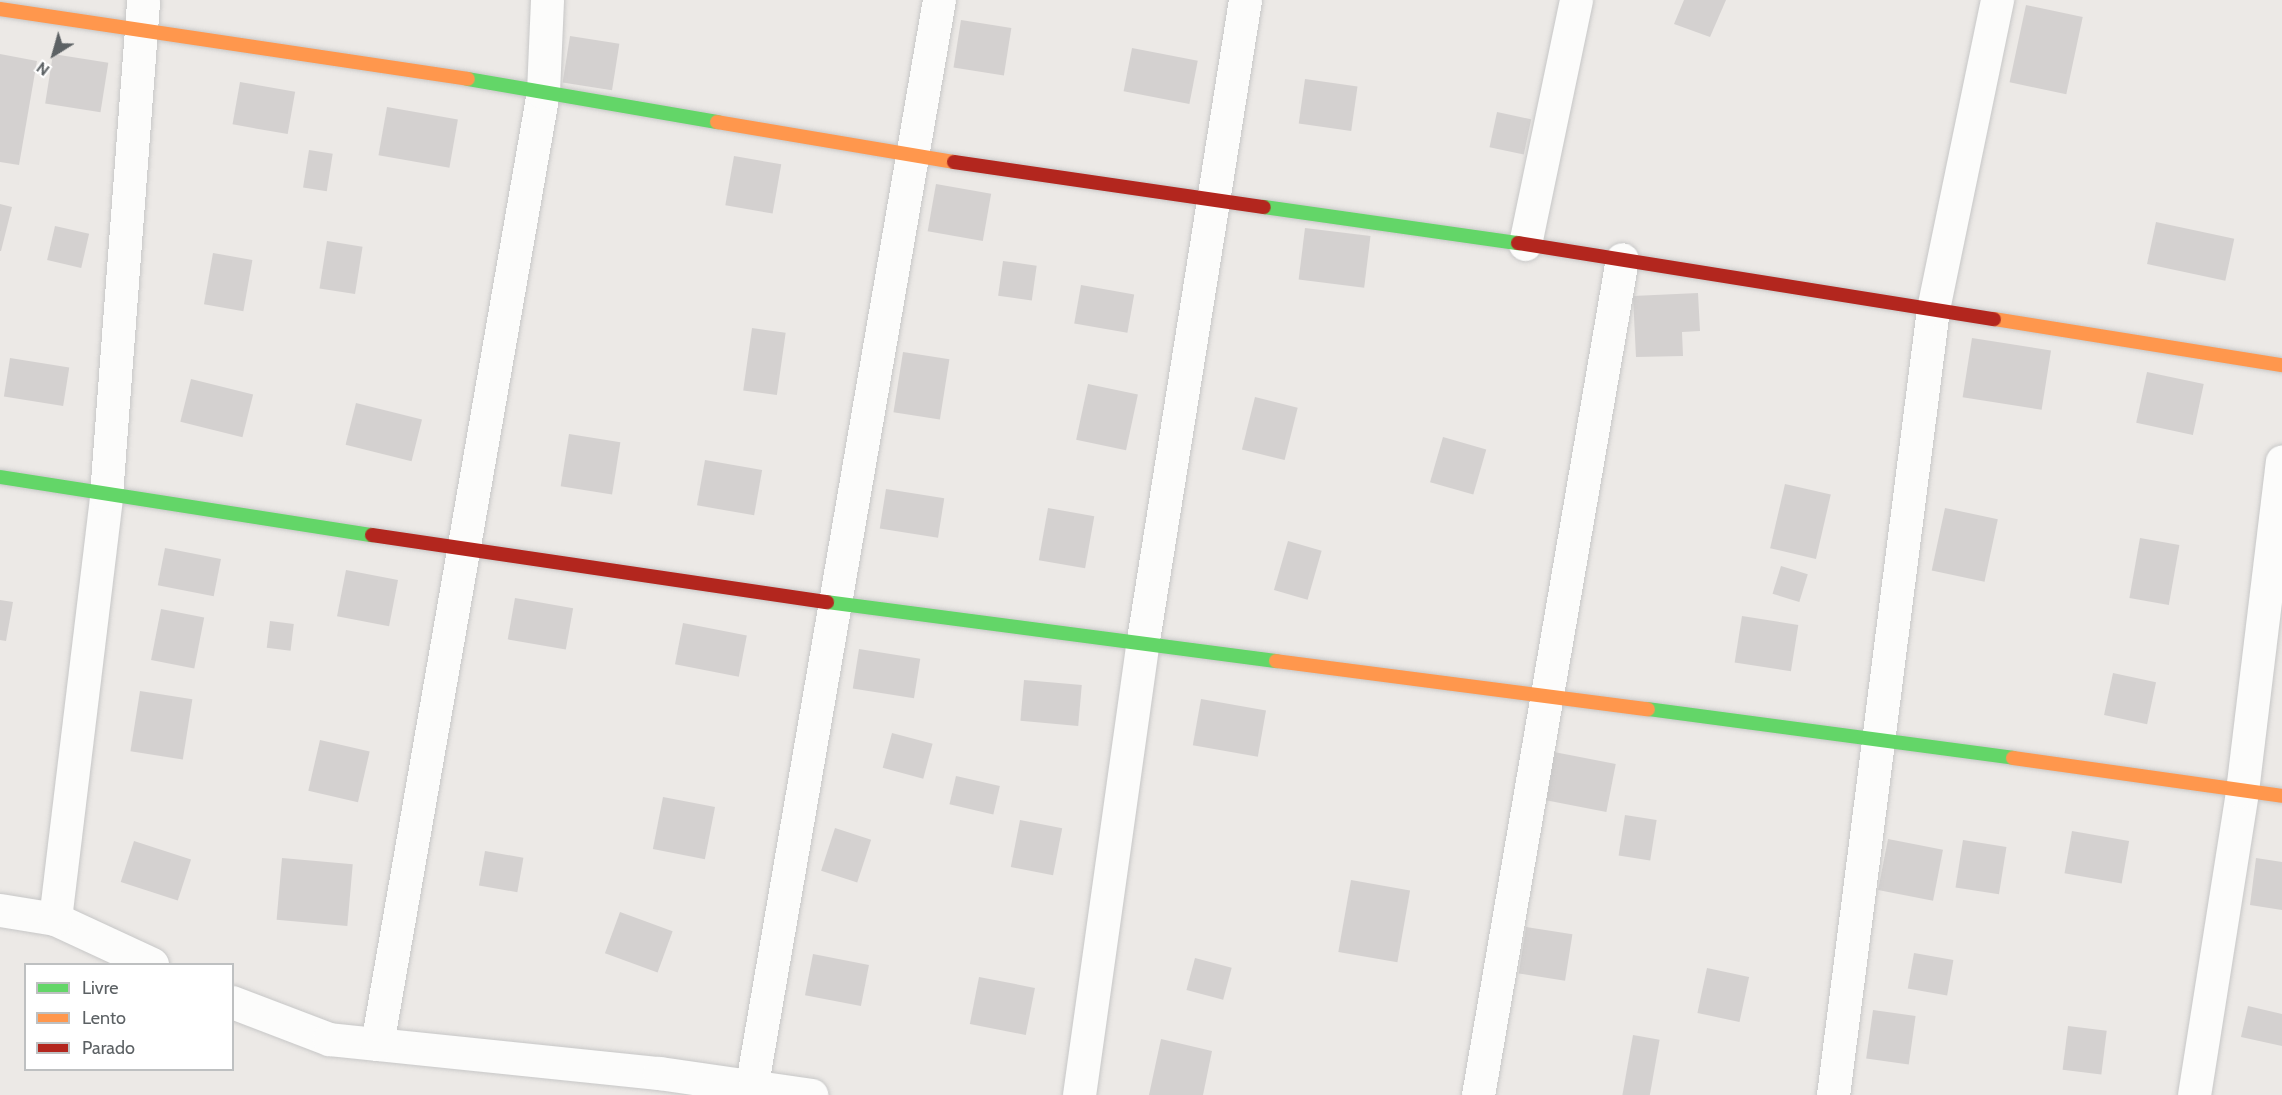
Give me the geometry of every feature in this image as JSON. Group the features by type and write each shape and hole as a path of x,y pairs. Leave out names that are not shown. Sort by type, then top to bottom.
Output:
{"street":[{"path":"377,1044 543,92 548,0"},
{"path":"750,1091 838,605 939,0"},
{"path":"1079,1095 1142,646 1216,200 1245,0"},
{"path":"1525,244 1576,0"},
{"path":"1833,1095 1933,309 1997,0"},
{"path":"0,9 141,15 543,92 913,155 1525,244 2282,365"},
{"path":"55,919 106,495 141,15"},
{"path":"1478,1095 1622,259"},
{"path":"2194,1095 2242,791 2282,461"},
{"path":"0,477 464,551 838,605 1142,646 1879,739 2282,796"},
{"path":"0,910 55,919 150,963"},
{"path":"234,1003 329,1039 750,1091 811,1095"}],"building":[{"path":"1684,0 1726,0 1710,37 1674,24"},
{"path":"2026,5 2083,17 2066,94 2010,82"},
{"path":"961,20 1011,28 1004,75 953,67"},
{"path":"570,36 619,44 612,90 563,82"},
{"path":"1132,48 1198,61 1189,104 1124,91"},
{"path":"0,54 37,61 19,165 0,162"},
{"path":"53,54 108,63 100,112 45,103"},
{"path":"1305,79 1357,86 1351,131 1299,124"},
{"path":"240,82 295,92 288,134 233,124"},
{"path":"387,107 458,120 449,168 378,155"},
{"path":"1497,112 1531,119 1524,154 1490,147"},
{"path":"309,150 333,154 327,191 303,188"},
{"path":"734,156 781,164 773,214 725,205"},
{"path":"936,184 991,194 983,241 928,231"},
{"path":"0,204 12,207 1,251 0,251"},
{"path":"2156,222 2234,239 2225,281 2147,264"},
{"path":"55,226 89,234 81,268 47,260"},
{"path":"1305,228 1371,236 1364,288 1299,280"},
{"path":"327,241 363,247 355,294 319,288"},
{"path":"213,253 252,260 243,311 204,304"},
{"path":"1003,261 1037,266 1032,300 998,296"},
{"path":"1081,285 1134,294 1127,333 1074,323"},
{"path":"1698,293 1700,331 1682,332 1683,356 1636,357 1633,296"},
{"path":"752,328 786,333 777,395 743,390"},
{"path":"1972,338 2051,351 2042,410 1963,397"},
{"path":"903,352 949,359 940,420 893,412"},
{"path":"10,358 69,367 63,406 4,397"},
{"path":"2147,372 2204,384 2193,435 2136,423"},
{"path":"191,379 253,394 242,437 180,422"},
{"path":"1088,384 1138,395 1126,450 1076,440"},
{"path":"1255,397 1298,408 1285,460 1242,449"},
{"path":"356,403 422,419 412,461 346,445"},
{"path":"569,434 620,442 612,494 561,486"},
{"path":"1443,437 1486,449 1473,495 1430,482"},
{"path":"705,460 762,470 754,515 697,505"},
{"path":"1785,484 1831,495 1816,559 1770,548"},
{"path":"886,489 944,498 938,538 880,529"},
{"path":"1048,508 1094,516 1085,568 1039,560"},
{"path":"1945,508 1998,519 1985,582 1932,571"},
{"path":"2140,538 2179,545 2169,605 2129,598"},
{"path":"1288,541 1322,551 1308,600 1274,590"},
{"path":"165,548 221,559 214,596 158,585"},
{"path":"1781,566 1808,574 1799,602 1773,594"},
{"path":"346,570 398,580 389,626 337,616"},
{"path":"515,598 573,608 566,650 508,639"},
{"path":"0,600 13,602 6,641 0,640"},
{"path":"161,609 204,617 194,668 151,660"},
{"path":"1742,616 1798,625 1791,671 1735,662"},
{"path":"270,621 294,624 291,651 267,648"},
{"path":"683,623 747,635 739,677 675,664"},
{"path":"859,649 920,659 914,698 853,689"},
{"path":"2113,673 2156,682 2147,724 2104,715"},
{"path":"1024,680 1082,685 1078,726 1020,721"},
{"path":"140,691 192,699 183,760 130,751"},
{"path":"1201,699 1266,710 1258,757 1193,745"},
{"path":"892,733 933,744 923,779 883,768"},
{"path":"320,740 370,751 358,802 308,791"},
{"path":"1549,751 1616,764 1606,812 1540,799"},
{"path":"956,776 1000,786 993,814 949,804"},
{"path":"663,797 715,807 705,859 653,849"},
{"path":"1625,815 1657,820 1650,861 1619,855"},
{"path":"1020,820 1062,828 1053,875 1011,867"},
{"path":"835,828 871,840 857,883 821,871"},
{"path":"2072,831 2129,841 2122,883 2065,873"},
{"path":"1888,839 1943,850 1933,901 1878,890"},
{"path":"1963,840 2006,847 1999,894 1955,887"},
{"path":"134,841 191,860 178,900 121,882"},
{"path":"485,851 523,858 517,892 479,885"},
{"path":"282,858 353,864 347,926 277,920"},
{"path":"2256,858 2282,862 2282,910 2250,905"},
{"path":"1351,880 1410,890 1397,962 1338,952"},
{"path":"620,912 673,931 658,972 605,953"},
{"path":"1526,927 1572,934 1565,981 1519,973"},
{"path":"1914,953 1953,960 1947,995 1908,988"},
{"path":"813,954 869,965 861,1006 805,995"},
{"path":"1195,958 1232,968 1223,1000 1186,990"},
{"path":"1707,968 1749,977 1739,1022 1697,1013"},
{"path":"979,977 1035,988 1026,1035 970,1024"},
{"path":"2248,1006 2282,1014 2282,1046 2241,1037"},
{"path":"1873,1010 1916,1016 1909,1065 1866,1059"},
{"path":"2068,1026 2107,1031 2101,1074 2063,1070"},
{"path":"1633,1035 1660,1040 1650,1095 1622,1095"},
{"path":"1161,1039 1212,1051 1203,1095 1149,1095"}],"traffic: fast":[{"path":"468,79 717,122"},
{"path":"1264,207 1518,243"},
{"path":"0,477 372,535"},
{"path":"827,602 1276,661"},
{"path":"1648,709 2013,758"}],"traffic: slow":[{"path":"0,9 468,79"},
{"path":"717,122 954,162"},
{"path":"1994,319 2282,365"},
{"path":"1276,661 1648,709"},
{"path":"2013,758 2282,796"}],"traffic: jam":[{"path":"954,162 1264,207"},
{"path":"1518,243 1994,319"},
{"path":"372,535 827,602"}]}
